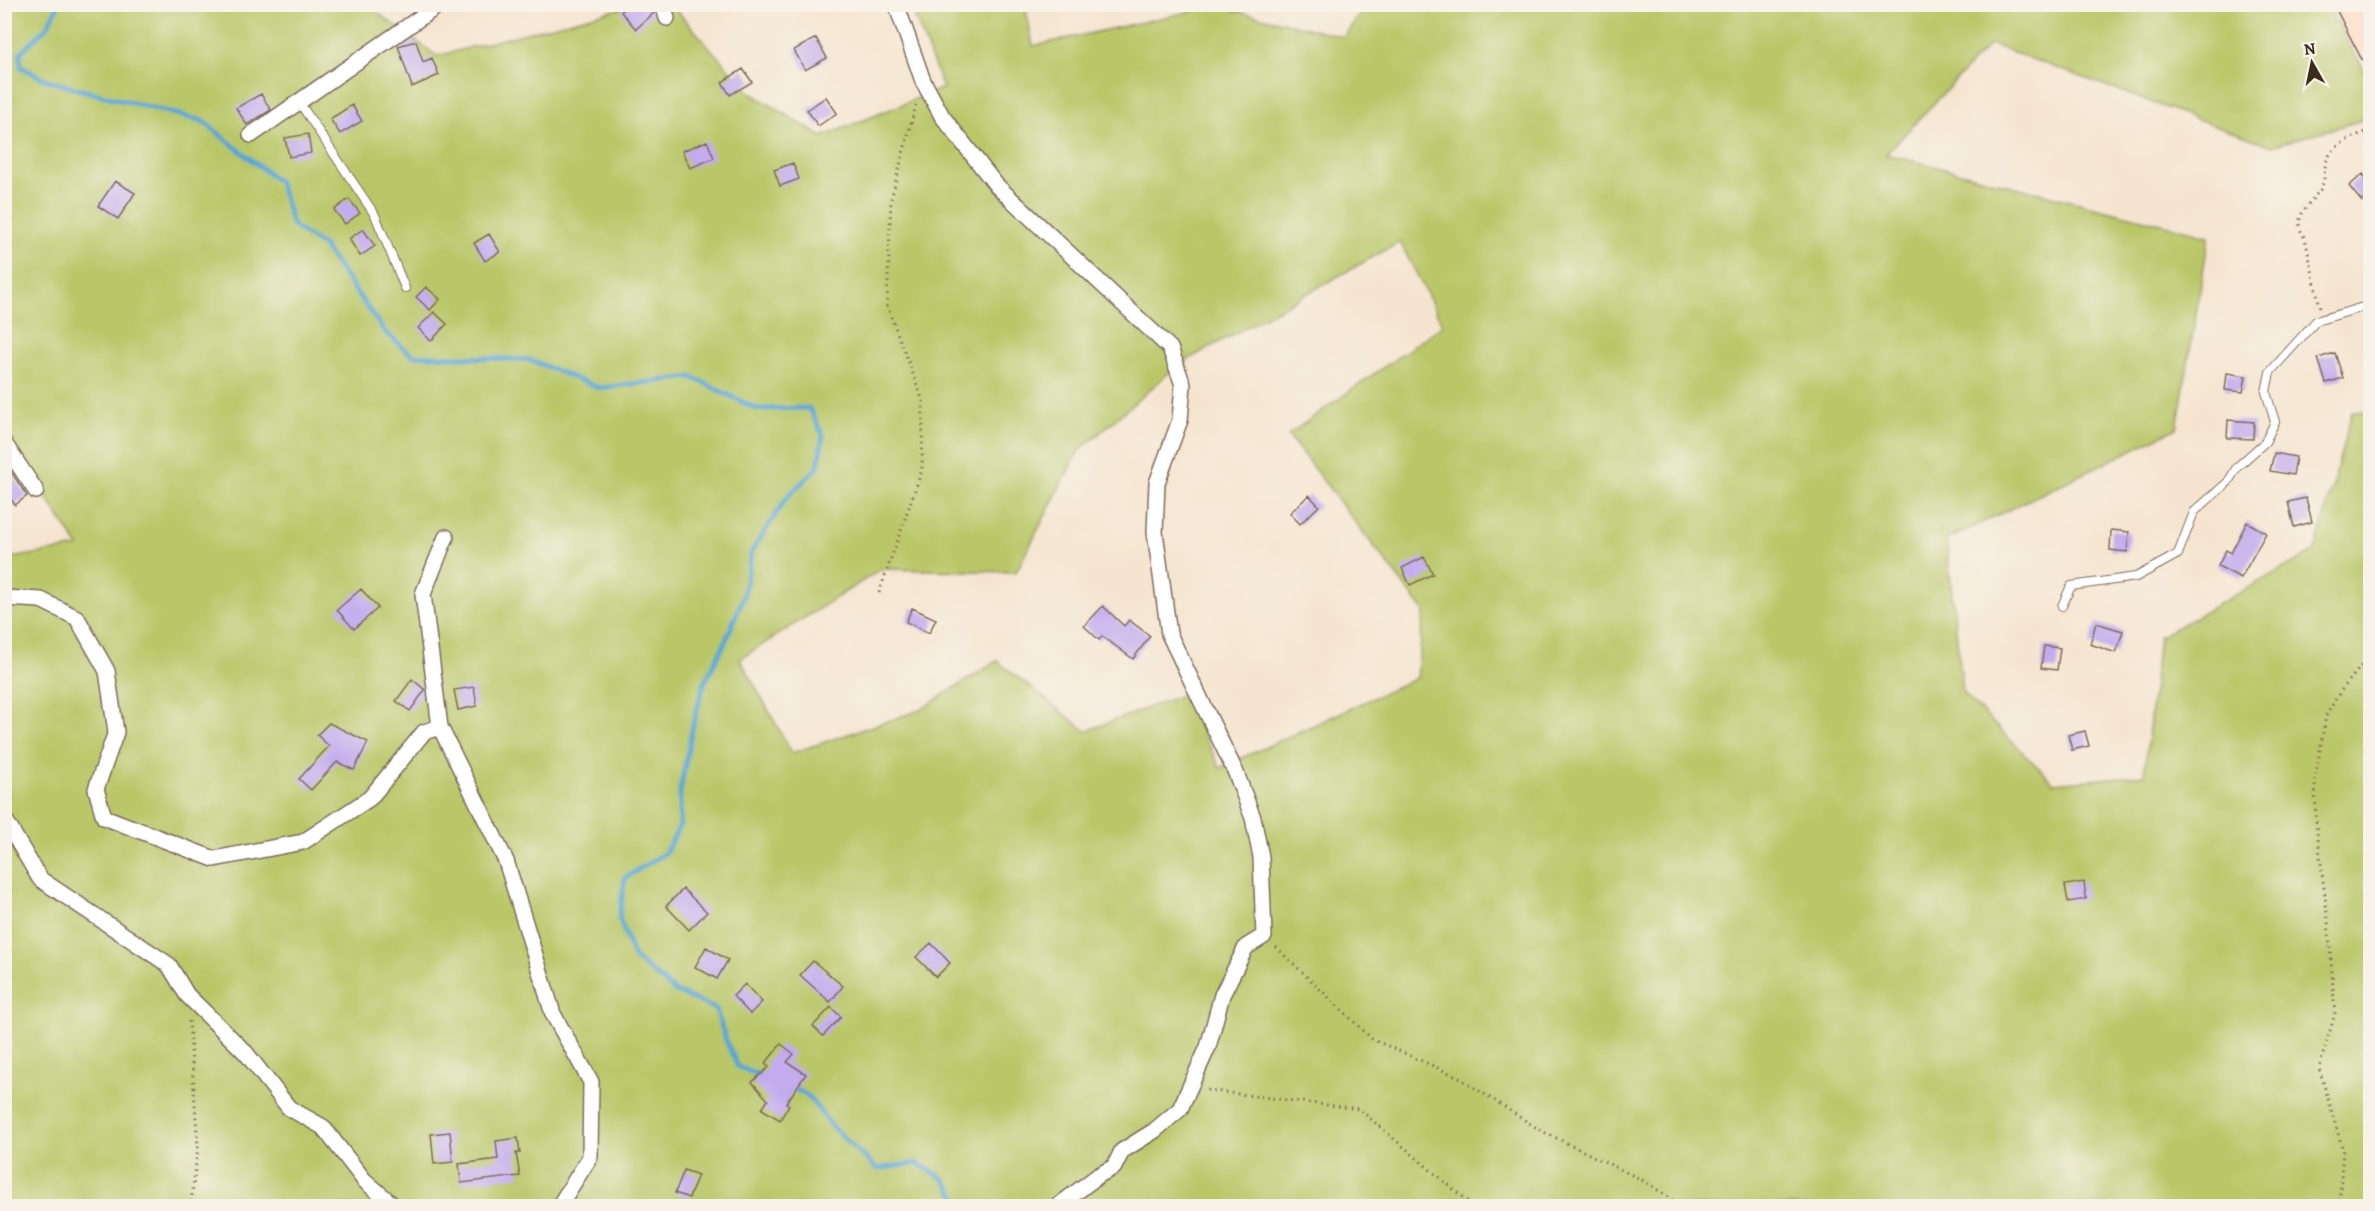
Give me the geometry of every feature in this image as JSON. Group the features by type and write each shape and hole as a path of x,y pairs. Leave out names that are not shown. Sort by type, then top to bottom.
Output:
{"street":[{"path":"252,135 440,4"},
{"path":"896,4 923,81 942,116 996,185 1170,348 1183,385 1180,420 1157,483 1155,532 1169,634 1236,772 1253,818 1261,857 1264,936 1246,948 1222,995 1208,1047 1180,1109 1154,1131 1122,1151 1114,1167 1099,1174 1058,1206"},
{"path":"2346,4 2370,51"},
{"path":"4,443 36,491"},
{"path":"446,537 423,594 440,728 506,861 553,1014 591,1082 590,1157 559,1206"},
{"path":"4,598 41,600 77,618 107,671 116,732 96,789 104,817 214,860 303,842 370,798 424,732 440,728"},
{"path":"4,819 40,879 169,965 187,995 246,1053 289,1108 323,1127 364,1180 394,1206"}],"lane":[{"path":"299,102 375,214 405,288"},
{"path":"2062,606 2071,586 2136,577 2178,554 2194,512 2228,482 2237,467 2265,442 2275,422 2266,392 2270,372 2316,321 2370,305"}],"path":[{"path":"879,593 922,470 923,402 887,306 891,199 923,81"},
{"path":"2323,318 2305,238 2300,231 2300,214 2326,178 2325,166 2328,158 2352,135 2370,130"},
{"path":"2339,1206 2343,1150 2319,1068 2335,1014 2328,921 2316,822 2316,778 2326,716 2340,692 2370,655"},
{"path":"1264,936 1372,1039 1456,1076 1540,1130 1644,1181 1682,1206"},
{"path":"187,995 198,1147 191,1202 188,1206"},
{"path":"1188,1088 1359,1109 1473,1206"}],"green space":[{"path":"910,4 1025,5 1033,46 1215,6 1344,37 1366,4 2327,5 2370,80 2370,118 2272,146 1990,44 1886,154 2209,236 2177,428 1946,540 1963,693 2054,783 2144,775 2159,637 2315,551 2352,412 2370,412 2370,1206 5,1206 5,559 79,547 5,435 5,5 367,5 437,56 634,5 672,5 749,92 822,137 943,88","holes":["1400,242 1443,325 1288,435 1424,611 1417,678 1220,768 1185,694 1086,731 997,661 920,710 792,753 740,659 881,569 1016,572 1078,452 1178,365"]}],"building":[{"path":"629,4 654,4 655,12 636,29 621,12"},
{"path":"816,38 827,58 805,70 794,50"},
{"path":"416,41 423,62 432,58 439,75 412,87 398,46"},
{"path":"743,69 752,82 730,95 722,82"},
{"path":"261,94 271,110 247,125 236,108"},
{"path":"826,97 837,113 818,126 807,110"},
{"path":"352,105 362,121 340,134 330,119"},
{"path":"308,134 311,153 289,157 285,138"},
{"path":"707,141 714,158 690,168 682,151"},
{"path":"793,163 799,179 780,186 774,170"},
{"path":"2363,174 2370,184 2370,195 2362,202 2349,186"},
{"path":"115,181 135,193 118,219 98,206"},
{"path":"349,199 360,213 345,224 334,210"},
{"path":"363,229 375,246 360,256 349,239"},
{"path":"489,234 500,252 485,261 474,243"},
{"path":"426,287 440,299 430,310 416,297"},
{"path":"434,312 447,324 431,341 418,328"},
{"path":"2335,353 2343,378 2326,383 2318,358"},
{"path":"2227,373 2246,376 2243,392 2225,390"},
{"path":"2228,420 2254,422 2253,439 2227,438"},
{"path":"2274,453 2296,457 2293,475 2270,471"},
{"path":"4,461 27,496 15,505 4,489"},
{"path":"1309,495 1319,506 1300,524 1290,513"},
{"path":"2306,498 2312,522 2294,527 2288,502"},
{"path":"2247,522 2266,533 2241,578 2218,566 2226,550 2231,553"},
{"path":"2111,530 2129,532 2127,552 2110,550"},
{"path":"1424,557 1433,574 1410,585 1402,568"},
{"path":"361,589 378,608 354,629 337,610"},
{"path":"1103,606 1124,626 1129,620 1150,636 1133,659 1102,636 1099,640 1084,626"},
{"path":"912,608 936,619 929,633 906,622"},
{"path":"2096,623 2123,631 2116,653 2090,644"},
{"path":"2044,646 2060,648 2057,670 2041,668"},
{"path":"412,679 425,690 410,711 396,701"},
{"path":"474,687 477,706 458,710 454,690"},
{"path":"329,723 368,742 354,770 337,762 311,790 299,779 329,746 317,735"},
{"path":"2085,731 2089,746 2072,750 2068,735"},
{"path":"2084,882 2086,899 2068,902 2065,885"},
{"path":"683,889 707,912 689,930 666,906"},
{"path":"931,943 950,963 936,977 916,957"},
{"path":"706,947 728,960 717,979 695,967"},
{"path":"813,961 843,986 830,1002 800,975"},
{"path":"745,984 762,1002 750,1014 733,996"},
{"path":"831,1007 841,1017 823,1036 813,1026"},
{"path":"781,1044 794,1054 787,1062 806,1074 786,1103 789,1105 780,1120 762,1109 768,1100 752,1082 769,1067 765,1064"},
{"path":"450,1132 453,1162 434,1164 431,1134"},
{"path":"518,1138 520,1153 516,1153 520,1176 461,1183 459,1164 498,1159 496,1141"},
{"path":"684,1170 698,1175 689,1198 675,1193"}],"waterway":[{"path":"59,4 47,27 20,53 21,67 44,79 70,87 203,121 279,182 293,226 323,246 385,332 412,355 530,360 599,388 692,377 757,409 809,408 823,435 818,467 787,497 752,551 743,598 724,645 704,683 680,791 680,826 665,853 625,878 619,917 634,958 676,992 716,1009 726,1041 738,1067 765,1077"},
{"path":"790,1086 808,1096 833,1128 877,1169 917,1163 944,1179 962,1206"}]}
